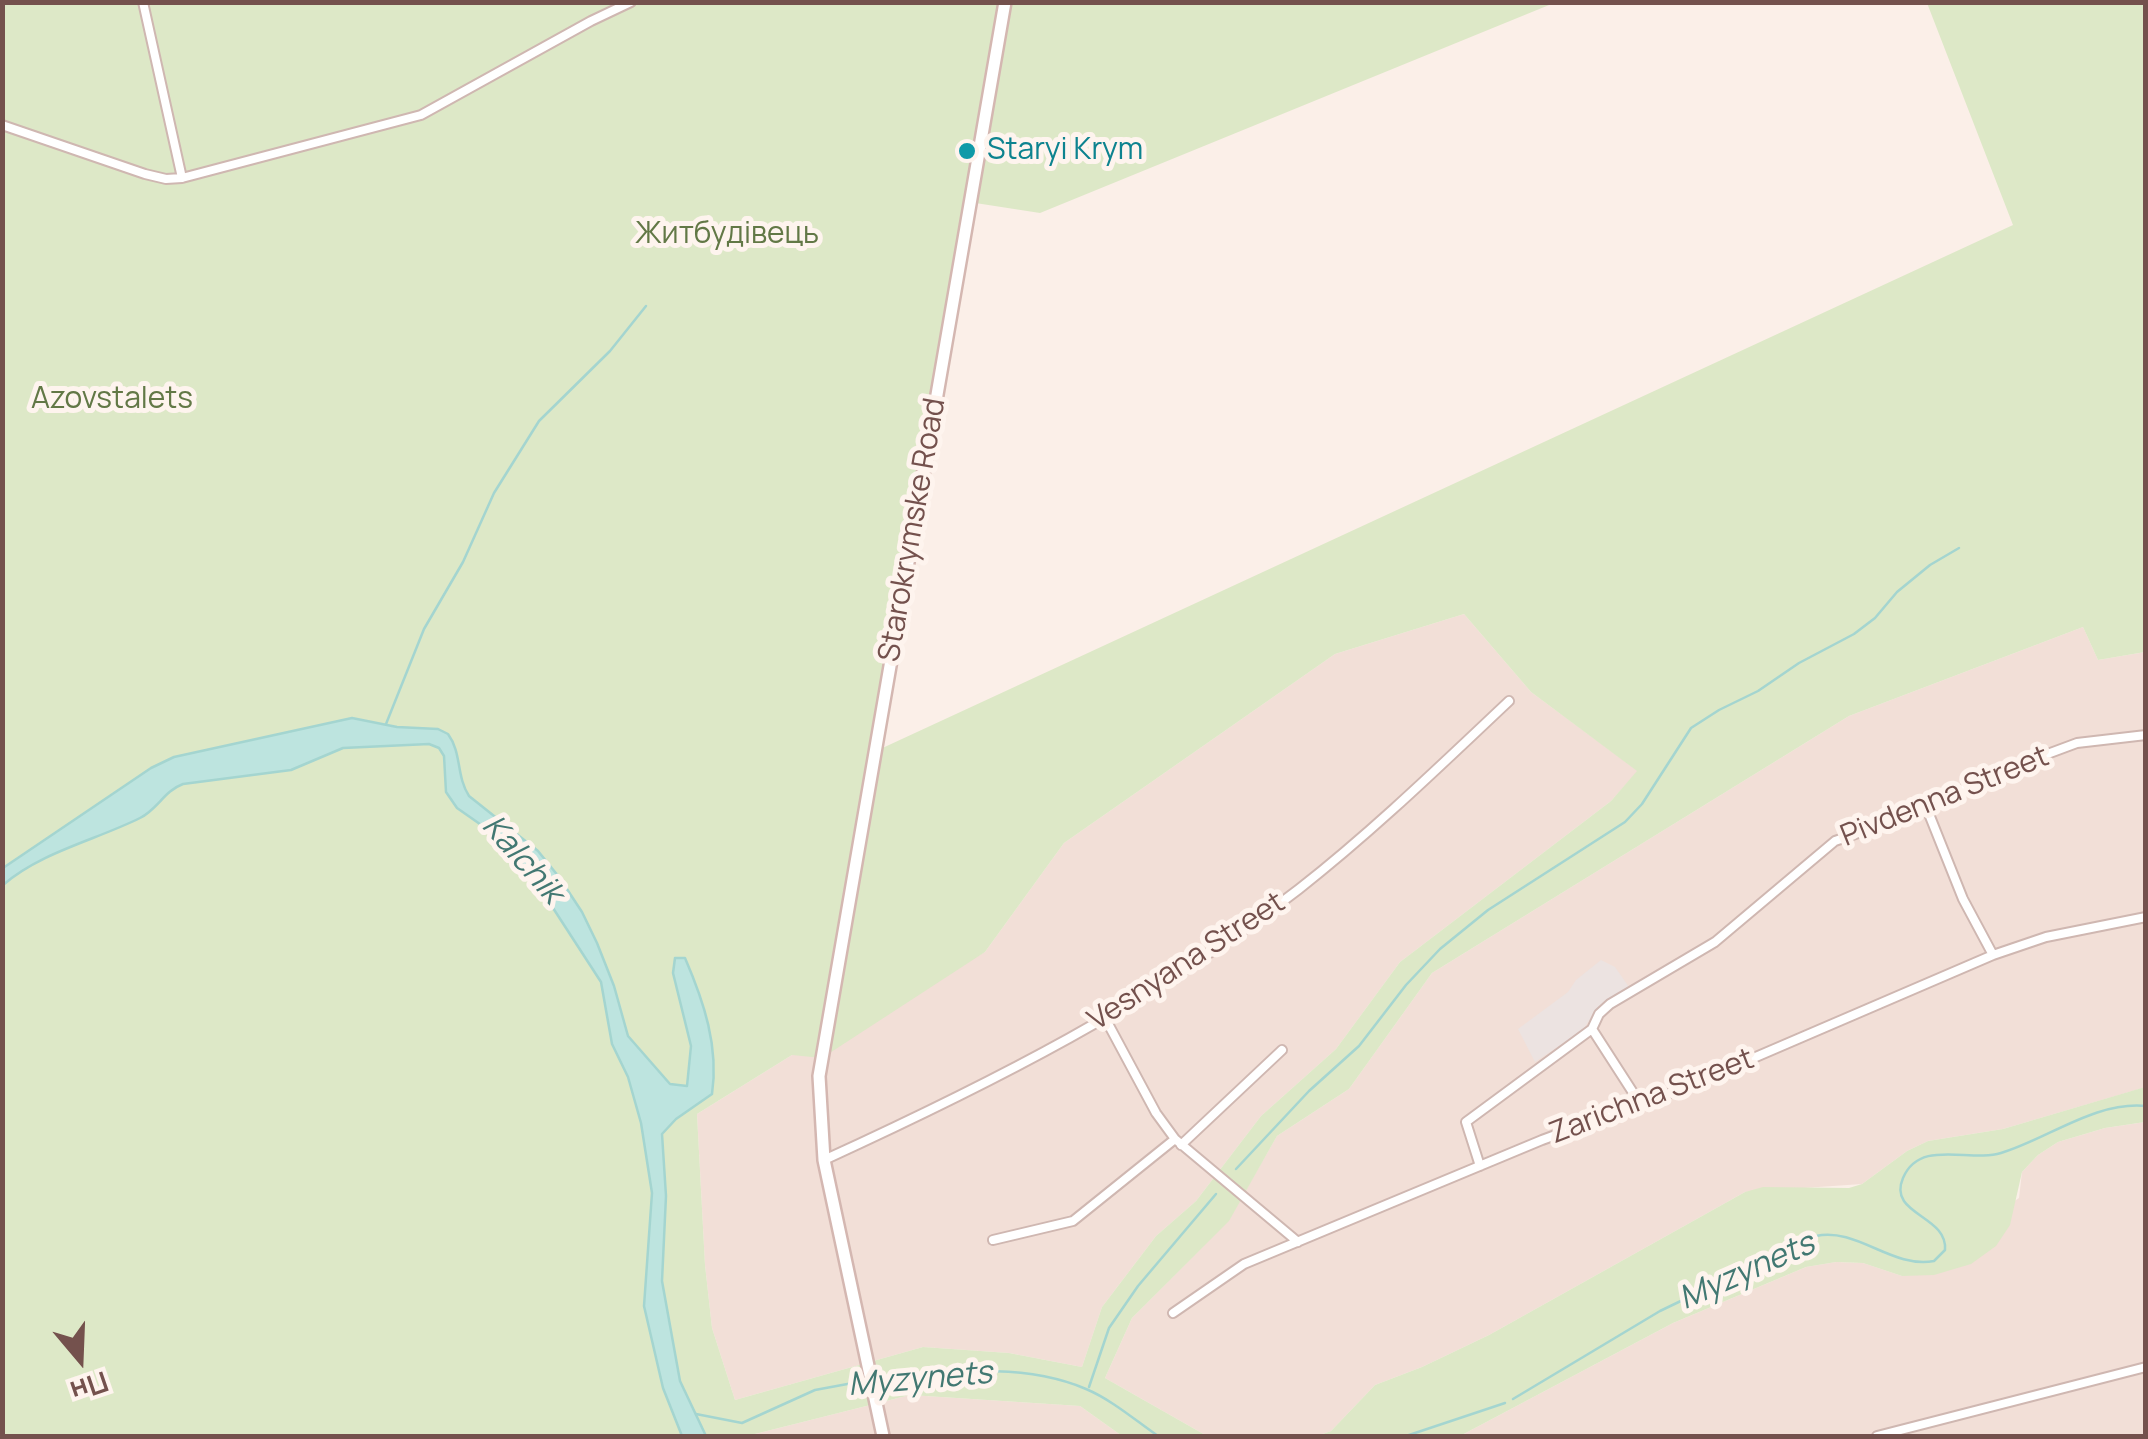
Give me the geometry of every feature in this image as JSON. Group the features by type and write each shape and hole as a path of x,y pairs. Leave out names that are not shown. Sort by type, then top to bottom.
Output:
{"street":[{"path":"143,2 182,178"},
{"path":"2,125 145,174 182,178 421,115 632,2"},
{"name":"Starokrymske Road","path":"883,1436 824,1160 818,1107 822,1058 1005,2"},
{"name":"Vesnyana Street","path":"824,1160 961,1097 1104,1018 1204,956 1298,890 1389,815 1508,702"},
{"name":"Pivdenna Street","path":"1480,1166 1466,1122 1592,1029 1610,1004 1727,934 1835,840 1927,809 1983,778 2076,743 2146,735"},
{"path":"1927,809 1963,898 1993,956"},
{"name":"Zarichna Street","path":"1172,1313 1244,1264 1480,1166 1641,1105 1993,956 2046,938 2146,917"},
{"path":"1104,1018 1156,1113 1178,1142 1298,1242"},
{"path":"1592,1029 1641,1105"},
{"path":"993,1240 1073,1221 1178,1142 1282,1050"},
{"path":"1878,1436 2146,1367"},
{"path":"1921,1424 1924,1436"}],"shaded area":[{"path":"1464,614 1531,692 1638,771 1611,801 1400,962 1336,1049 1261,1116 1196,1201 1156,1236 1102,1307 1082,1367 1009,1353 923,1347 735,1400 712,1328 697,1114 792,1055 985,952 1064,843 1335,654"},
{"path":"2083,627 2098,660 2145,652 2146,1087 2003,1129 1928,1141 1907,1151 1862,1184 1745,1192 1489,1335 1375,1385 1331,1431 1317,1436 1207,1436 1105,1378 1132,1318 1228,1221 1277,1136 1349,1089 1432,973 1849,716"},
{"path":"1601,960 1615,967 1629,987 1597,1008 1583,1030 1535,1062 1518,1029 1568,992 1576,980"},
{"path":"2145,1122 2145,1436 1460,1436 1673,1323 1806,1267 1863,1263 1902,1276 2019,1198 2022,1172 2058,1142 2105,1128"},
{"path":"910,1395 1080,1406 1122,1436 747,1436"}],"green space":[{"path":"2,3 1554,3 1040,213 969,202 876,751 2013,225 1927,3 2145,3 2145,652 2098,660 2083,627 1849,716 1432,973 1349,1089 1277,1136 1229,1221 1132,1318 1105,1378 1207,1436 1122,1436 1080,1406 910,1395 747,1436 3,1436","holes":["1464,614 1531,692 1637,771 1611,801 1400,962 1336,1049 1261,1116 1196,1201 1156,1236 1102,1307 1082,1367 1009,1353 923,1347 735,1400 712,1328 697,1114 792,1055 822,1058 985,952 1064,843 1335,654"]},
{"path":"2145,1087 2145,1122 2105,1128 2058,1142 2038,1155 2022,1172 2010,1225 1996,1246 1971,1264 1934,1275 1902,1276 1863,1263 1806,1267 1673,1323 1460,1436 1317,1436 1331,1431 1375,1385 1489,1335 1745,1192 1763,1187 1849,1188 1862,1184 1907,1151 1928,1141 2003,1129"}],"water":[{"name":"Kalchik","path":"352,718 397,727 438,729 448,734 469,796 538,851 582,912 614,986 628,1036 670,1084 687,1086 691,1046 673,973 675,958 685,958 708,1025 714,1076 712,1094 662,1134 666,1196 662,1281 680,1381 706,1436 682,1436 663,1388 644,1306 652,1193 641,1123 628,1077 612,1044 601,982 529,871 497,836 457,808 446,792 444,756 439,748 429,744 343,748 291,770 183,784 140,818 51,855 3,885 3,868 151,768 174,757"}],"waterway":[{"path":"386,724 424,629 463,562 494,493 539,421 610,351 646,306"},
{"path":"1236,1169 1309,1091 1359,1046 1406,985 1440,949 1488,910 1625,822 1642,804 1691,728 1854,634 1875,618 1897,592 1959,548"},
{"name":"Myzynets","path":"1513,1399 1660,1311 1816,1236 1846,1237 1904,1259 1934,1261 1945,1250 1943,1238 1910,1208 1900,1190 1911,1166 1933,1155 2001,1153 2108,1109 2146,1106"},
{"path":"1089,1387 1109,1328 1138,1286 1216,1194"},
{"name":"Myzynets","path":"877,1379 983,1371 1061,1380 1114,1404 1158,1436"},
{"name":"Myzynets","path":"696,1414 742,1423 815,1390 869,1380"},
{"name":"Myzynets","path":"1406,1436 1505,1403"}],"place":[{"name":"Staryi Krym","path":"967,151"}],"park label":[{"name":"Житбудівець","path":"727,235"},
{"name":"Azovstalets","path":"112,400"}]}
